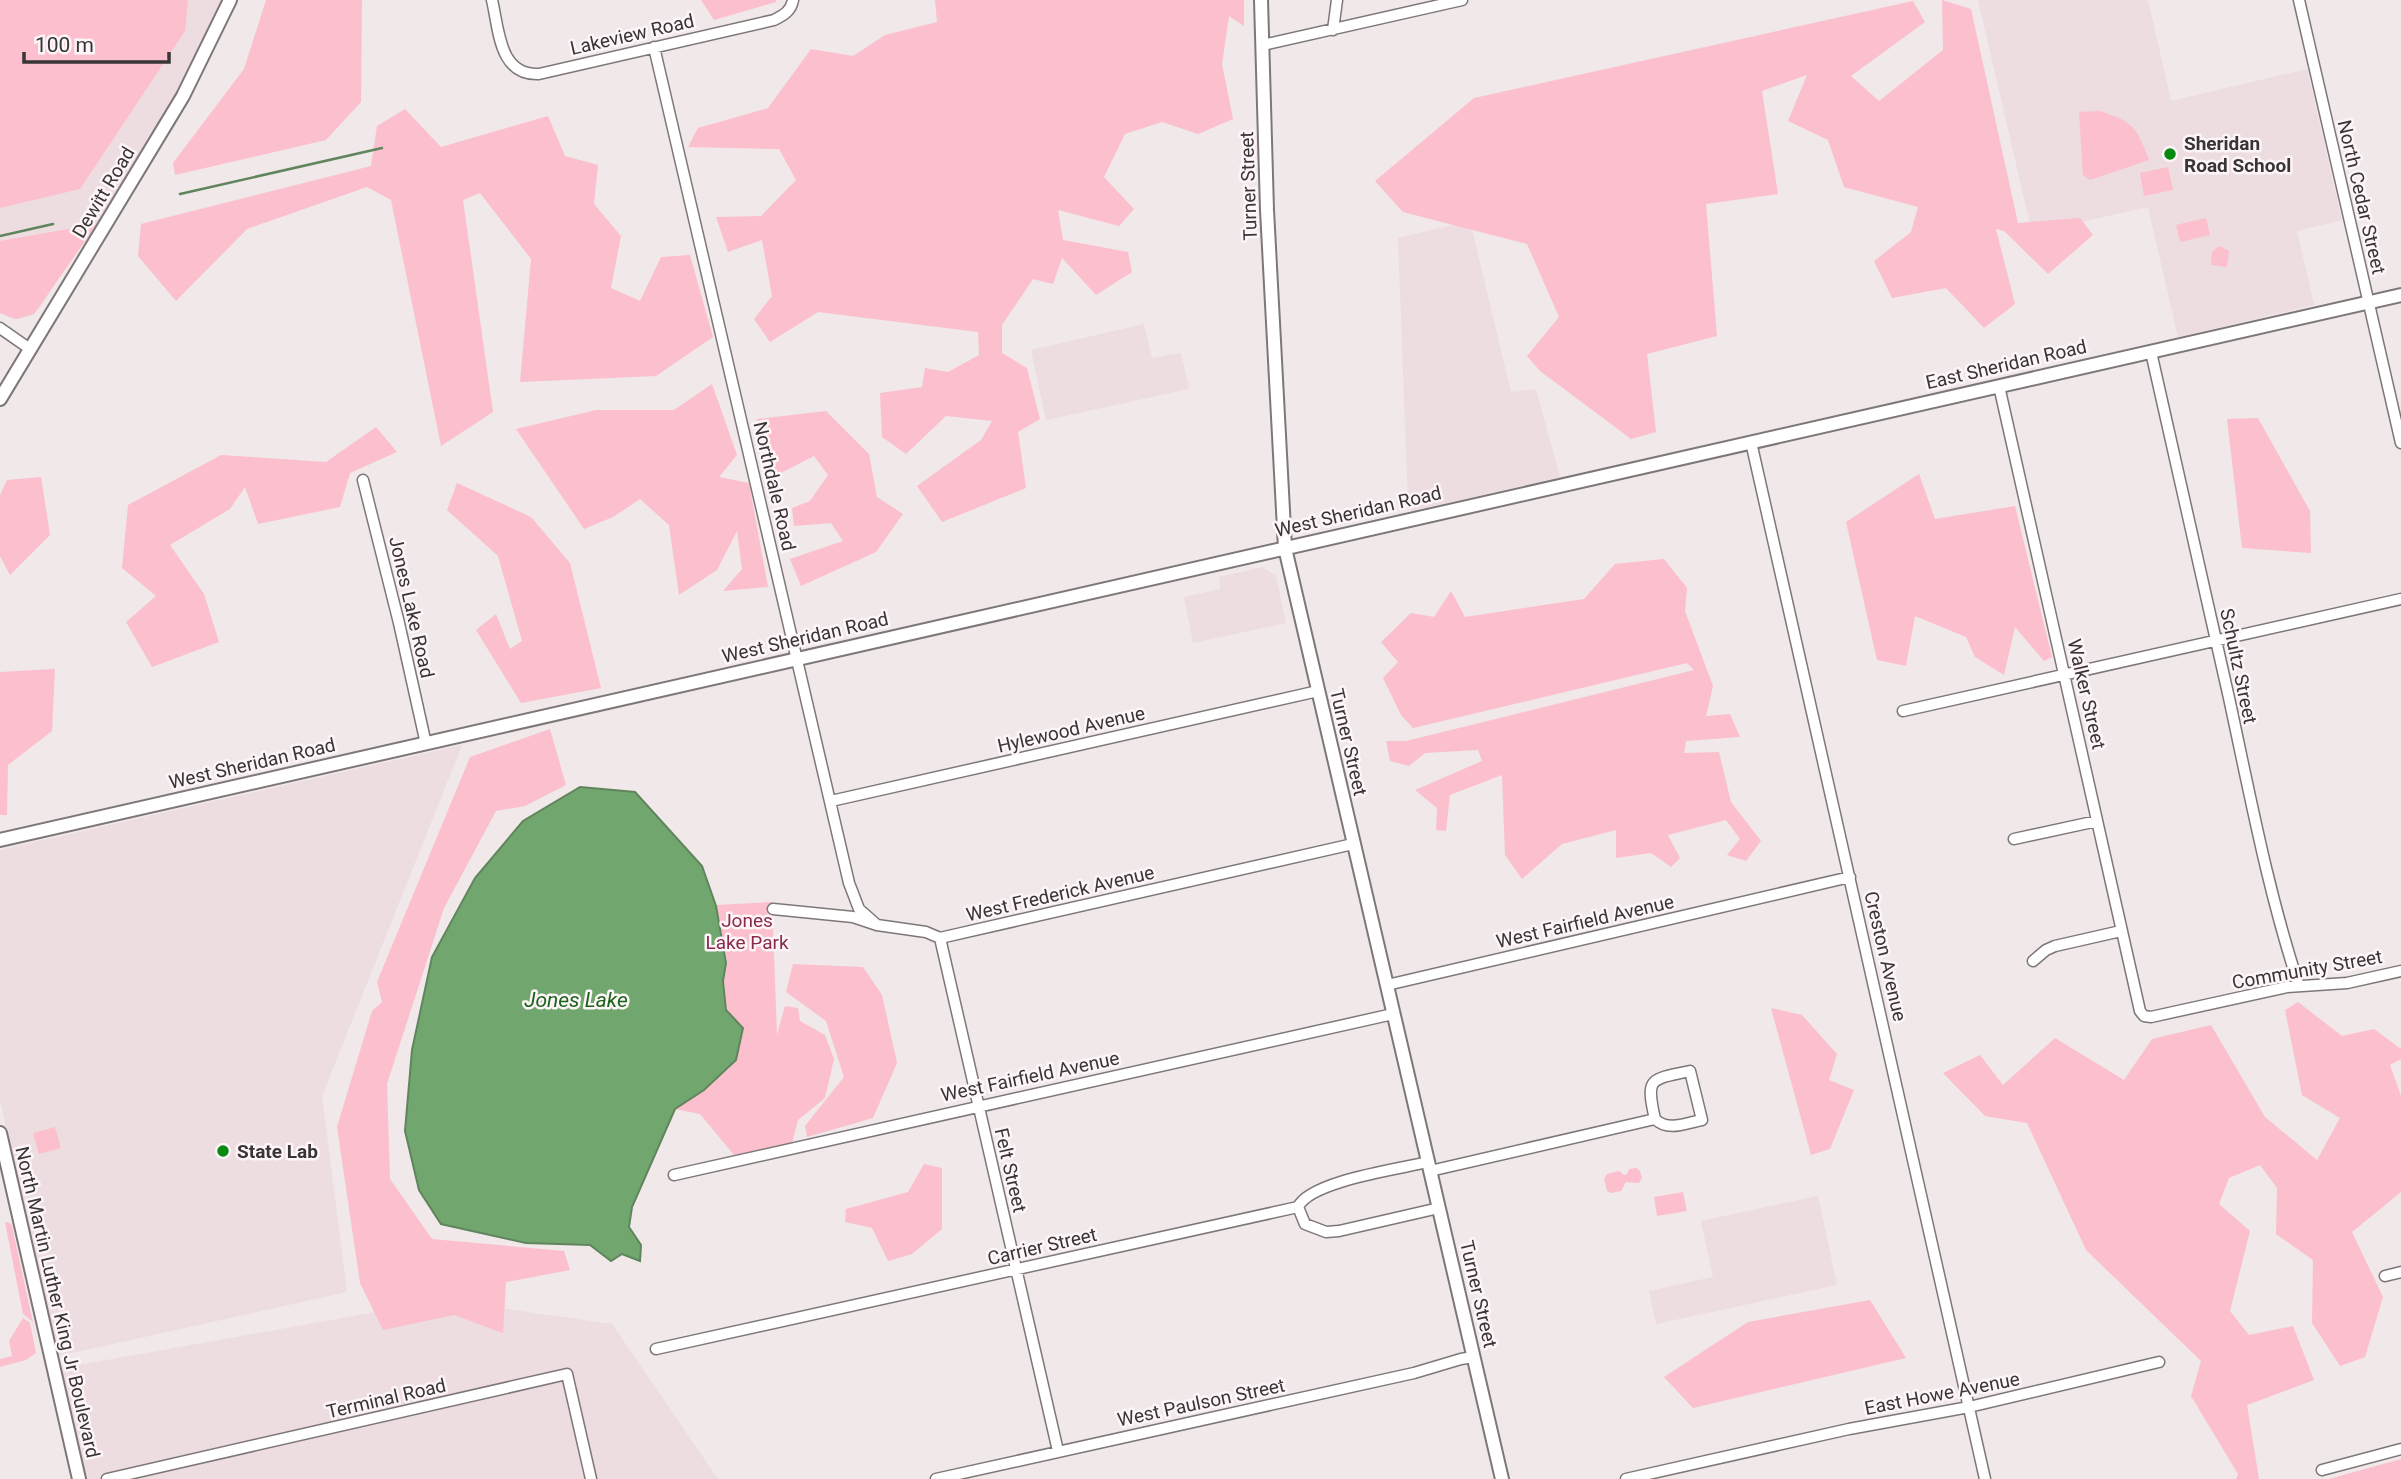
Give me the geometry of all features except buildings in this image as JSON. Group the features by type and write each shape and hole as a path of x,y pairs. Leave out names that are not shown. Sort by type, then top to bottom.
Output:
{"street":[{"name":"Dewitt Road","path":"0,399 183,96 230,0"},
{"name":"Lakeview Road","path":"492,0 509,63 527,75 775,20 785,15 792,4"},
{"name":"Turner Street","path":"1261,0 1266,180 1285,548 1502,1479"},
{"path":"1333,30 1337,0"},
{"path":"1263,45 1462,0"},
{"name":"North Cedar Street","path":"2299,0 2401,443"},
{"name":"Northdale Road","path":"654,47 853,897 859,909 877,925"},
{"name":"East Sheridan Road","path":"1619,471 2401,295"},
{"path":"0,328 30,349"},
{"name":"Schultz Street","path":"2151,352 2255,826 2281,930 2299,986"},
{"name":"Walker Street","path":"1999,386 2140,1010"},
{"name":"Creston Avenue","path":"1751,442 1985,1479"},
{"name":"West Sheridan Road","path":"0,840 1619,471"},
{"name":"Jones Lake Road","path":"363,480 426,744"},
{"path":"1903,711 2401,599"},
{"name":"Hylewood Avenue","path":"831,802 1318,691"},
{"path":"2014,839 2097,821"},
{"name":"West Frederick Avenue","path":"773,909 853,918 877,925 926,932 940,938 1353,844"},
{"name":"West Fairfield Avenue","path":"1387,985 1850,877"},
{"path":"2033,961 2055,946 2121,932"},
{"name":"Felt Street","path":"940,938 1058,1451"},
{"name":"Community Street","path":"2140,1010 2144,1016 2151,1017 2299,986 2347,983 2401,971"},
{"name":"West Fairfield Avenue","path":"674,1175 1393,1014"},
{"path":"1690,1071 1702,1120 1670,1127 1662,1126 1655,1119 1649,1094 1653,1082 1690,1071"},
{"name":"Carrier Street","path":"656,1349 1297,1207 1300,1201 1312,1192 1331,1184 1429,1167 1655,1119"},
{"name":"North Martin Luther King Jr Boulevard","path":"0,1133 79,1479"},
{"path":"1297,1207 1305,1224 1326,1232 1439,1208"},
{"path":"2385,1276 2401,1272"},
{"name":"West Paulson Street","path":"936,1479 1414,1373 1473,1357"},
{"name":"East Howe Avenue","path":"1626,1479 1849,1429 1969,1407 2159,1363"},
{"name":"Terminal Road","path":"107,1479 567,1374 591,1479"},
{"path":"2322,1470 2401,1450"}],"shaded area":[{"path":"0,0 227,0 200,54 85,243 64,269 40,308 31,316 20,319 12,319 0,313"},
{"name":"Sheridan Road School","path":"1978,0 2148,0 2171,101 2307,69 2342,220 2297,231 2314,305 2178,337 2148,207 2032,233"},
{"path":"1470,221 1511,392 1536,389 1560,477 1411,511 1408,501 1398,238"},
{"path":"1144,324 1152,358 1181,353 1189,389 1046,420 1031,350"},
{"path":"1262,567 1276,576 1286,623 1193,643 1184,597 1220,589 1219,577"},
{"path":"462,745 322,1096 347,1292 58,1356 0,1100 0,850"},
{"path":"1818,1196 1837,1285 1656,1324 1649,1291 1713,1277 1701,1221"},
{"path":"444,1300 612,1324 718,1479 80,1479 56,1369"}],"green space":[{"path":"0,0 188,0 185,31 80,189 0,208"},
{"path":"266,0 362,0 361,102 326,140 175,175 173,163 244,69"},
{"path":"701,0 776,0 776,2 714,20"},
{"path":"935,0 1244,0 1244,26 1229,16 1222,64 1233,119 1198,134 1162,122 1125,134 1104,177 1134,209 1119,226 1058,210 1063,240 1128,252 1132,272 1096,295 1062,258 1053,284 1033,279 1002,325 1002,353 1027,368 1040,419 1018,432 1026,488 942,522 917,486 981,440 992,421 946,416 906,454 882,437 880,393 922,387 925,368 948,372 979,355 978,332 818,312 770,342 754,319 772,296 762,240 728,252 716,217 761,216 796,180 779,149 688,147 698,128 768,108 811,49 853,56 885,35 937,22"},
{"path":"1942,0 1971,9 2018,223 2080,218 2093,235 2048,274 2004,231 1996,229 2015,304 1984,328 1946,288 1892,298 1874,261 1911,232 1918,207 1844,187 1828,140 1788,121 1807,75 1762,91 1778,194 1706,204 1717,336 1647,354 1656,432 1631,439 1540,371 1527,356 1559,317 1527,244 1403,212 1375,181 1474,98 1913,1 1925,22 1851,76 1879,101 1943,50"},
{"path":"405,109 441,147 548,116 565,156 598,165 594,204 621,236 611,288 640,301 661,257 690,255 713,337 656,376 520,382 531,259 480,193 463,200 493,412 441,446 391,200 367,187 247,229 176,301 138,256 141,224 371,166 377,126"},
{"path":"2100,111 2133,128 2149,160 2090,180 2083,175 2079,112"},
{"path":"2168,167 2173,190 2144,196 2140,173"},
{"path":"2206,218 2210,235 2180,242 2176,225"},
{"path":"97,224 34,314 16,319 0,313 0,241"},
{"path":"2219,246 2229,251 2227,267 2211,265 2212,252"},
{"path":"712,384 737,455 719,477 749,483 768,587 723,591 742,569 737,531 717,570 679,595 669,525 640,499 613,517 584,529 516,429 596,410 674,410"},
{"path":"826,411 869,454 877,497 903,514 876,552 801,586 790,559 843,541 831,523 794,526 792,508 810,501 828,475 814,456 777,475 757,419"},
{"path":"2258,418 2310,511 2311,553 2242,548 2227,419"},
{"path":"376,427 397,452 350,473 340,507 258,524 245,487 230,509 170,545 204,594 219,642 152,667 126,622 156,596 122,568 128,505 221,455 326,462"},
{"path":"1919,474 1935,519 2015,506 2052,657 2044,661 2015,627 2004,675 1975,657 1966,637 1915,616 1906,666 1877,660 1846,522"},
{"path":"41,477 50,535 10,575 0,556 0,495 7,480"},
{"path":"457,483 531,517 570,563 601,688 521,703 476,630 496,614 510,649 522,641 498,556 447,510"},
{"path":"1664,559 1687,588 1685,611 1713,686 1706,716 1730,714 1740,737 1686,741 1684,753 1719,752 1731,802 1761,841 1746,861 1727,855 1740,839 1726,820 1668,835 1680,858 1671,867 1651,853 1616,858 1616,830 1562,844 1522,879 1505,855 1502,775 1450,795 1446,831 1436,830 1437,808 1415,790 1482,761 1478,750 1425,753 1409,766 1390,761 1386,741 1406,741 1694,670 1687,663 1413,728 1401,715 1383,678 1398,662 1381,642 1411,613 1434,617 1451,591 1465,617 1584,599 1615,564"},
{"path":"55,669 52,731 8,765 7,815 0,815 0,672"},
{"path":"550,729 566,785 525,806 496,811 444,908 387,1084 390,1179 432,1239 564,1251 570,1270 506,1282 503,1333 454,1315 383,1330 360,1283 337,1127 372,1011 382,1002 377,982 470,757"},
{"name":"Jones Lake Park","path":"772,902 777,1035 785,1006 798,1008 800,1021 825,1035 834,1059 825,1098 798,1120 792,1143 734,1155 700,1114 675,1109 704,1090 736,1060 744,1028 727,1010 724,981 727,962 716,905"},
{"path":"793,964 863,967 882,995 897,1063 873,1118 807,1137 805,1126 844,1077 826,1021 786,992"},
{"path":"2298,1002 2342,1036 2374,1029 2401,1049 2401,1059 2390,1065 2401,1096 2401,1192 2352,1232 2383,1297 2365,1357 2340,1366 2312,1323 2313,1260 2276,1234 2277,1188 2260,1165 2229,1178 2219,1204 2250,1231 2230,1311 2249,1335 2293,1326 2314,1380 2247,1405 2259,1479 2236,1479 2238,1474 2191,1396 2201,1361 2086,1250 2027,1123 1985,1116 1943,1073 1980,1055 2003,1085 2055,1038 2124,1080 2152,1039 2211,1025 2265,1117 2317,1160 2340,1118 2302,1095 2285,1010"},
{"path":"1771,1008 1802,1015 1837,1054 1829,1080 1854,1090 1830,1149 1811,1155"},
{"path":"55,1127 61,1148 39,1154 33,1133"},
{"path":"924,1164 942,1168 942,1229 912,1254 888,1261 872,1228 845,1222 846,1209 908,1192"},
{"path":"1636,1168 1642,1178 1639,1183 1626,1182 1621,1191 1607,1191 1604,1179 1607,1174 1619,1171 1624,1175 1629,1169"},
{"path":"1683,1192 1687,1211 1657,1216 1654,1197"},
{"path":"5,1222 12,1226 38,1346 32,1321 23,1314"},
{"path":"1870,1300 1906,1358 1693,1408 1664,1377 1748,1322"},
{"path":"23,1318 30,1323 36,1353 26,1360 0,1367 0,1359 12,1356 9,1341"},
{"path":"2401,1459 2401,1479 2329,1479"}],"water":[{"name":"Jones Lake","path":"580,787 635,792 702,866 716,906 726,963 723,981 726,1010 743,1028 736,1060 704,1090 675,1109 632,1207 629,1227 641,1245 640,1261 622,1254 611,1261 590,1245 526,1243 441,1224 419,1190 405,1131 412,1050 432,957 475,878 523,821"}],"waterway":[{"path":"180,194 382,148"},
{"path":"0,236 53,224"}],"place":[{"name":"Sheridan Road School","path":"2170,154"},
{"name":"State Lab","path":"223,1151"}]}
